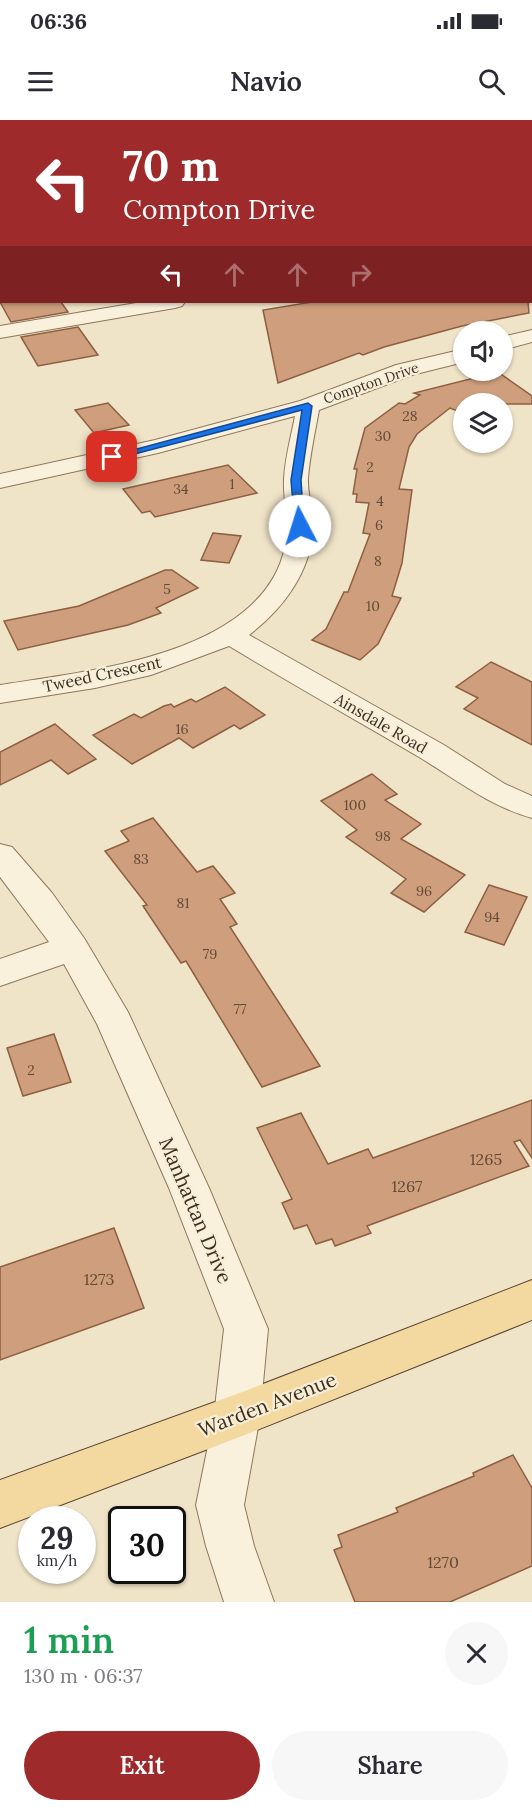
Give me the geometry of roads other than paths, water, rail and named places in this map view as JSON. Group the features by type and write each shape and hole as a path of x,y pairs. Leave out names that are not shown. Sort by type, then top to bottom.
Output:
{"main road":[{"name":"Warden Avenue","path":"0,1504 237,1416 532,1300"}],"street":[{"path":"0,332 169,303"},
{"path":"513,341 532,336"},
{"name":"Compton Drive","path":"0,481 147,449 308,406 394,373 453,358"},
{"name":"Tweed Crescent","path":"0,694 95,679 151,666 231,636 254,618 284,582 293,567 300,526 296,480 308,406"},
{"name":"Ainsdale Road","path":"231,636 409,738 500,795 516,804 532,807"},
{"name":"Manhattan Drive","path":"0,855 40,902 72,947 115,1022 189,1188 246,1329 237,1416 220,1504 230,1546 249,1602"},
{"path":"0,973 72,947"}]}
